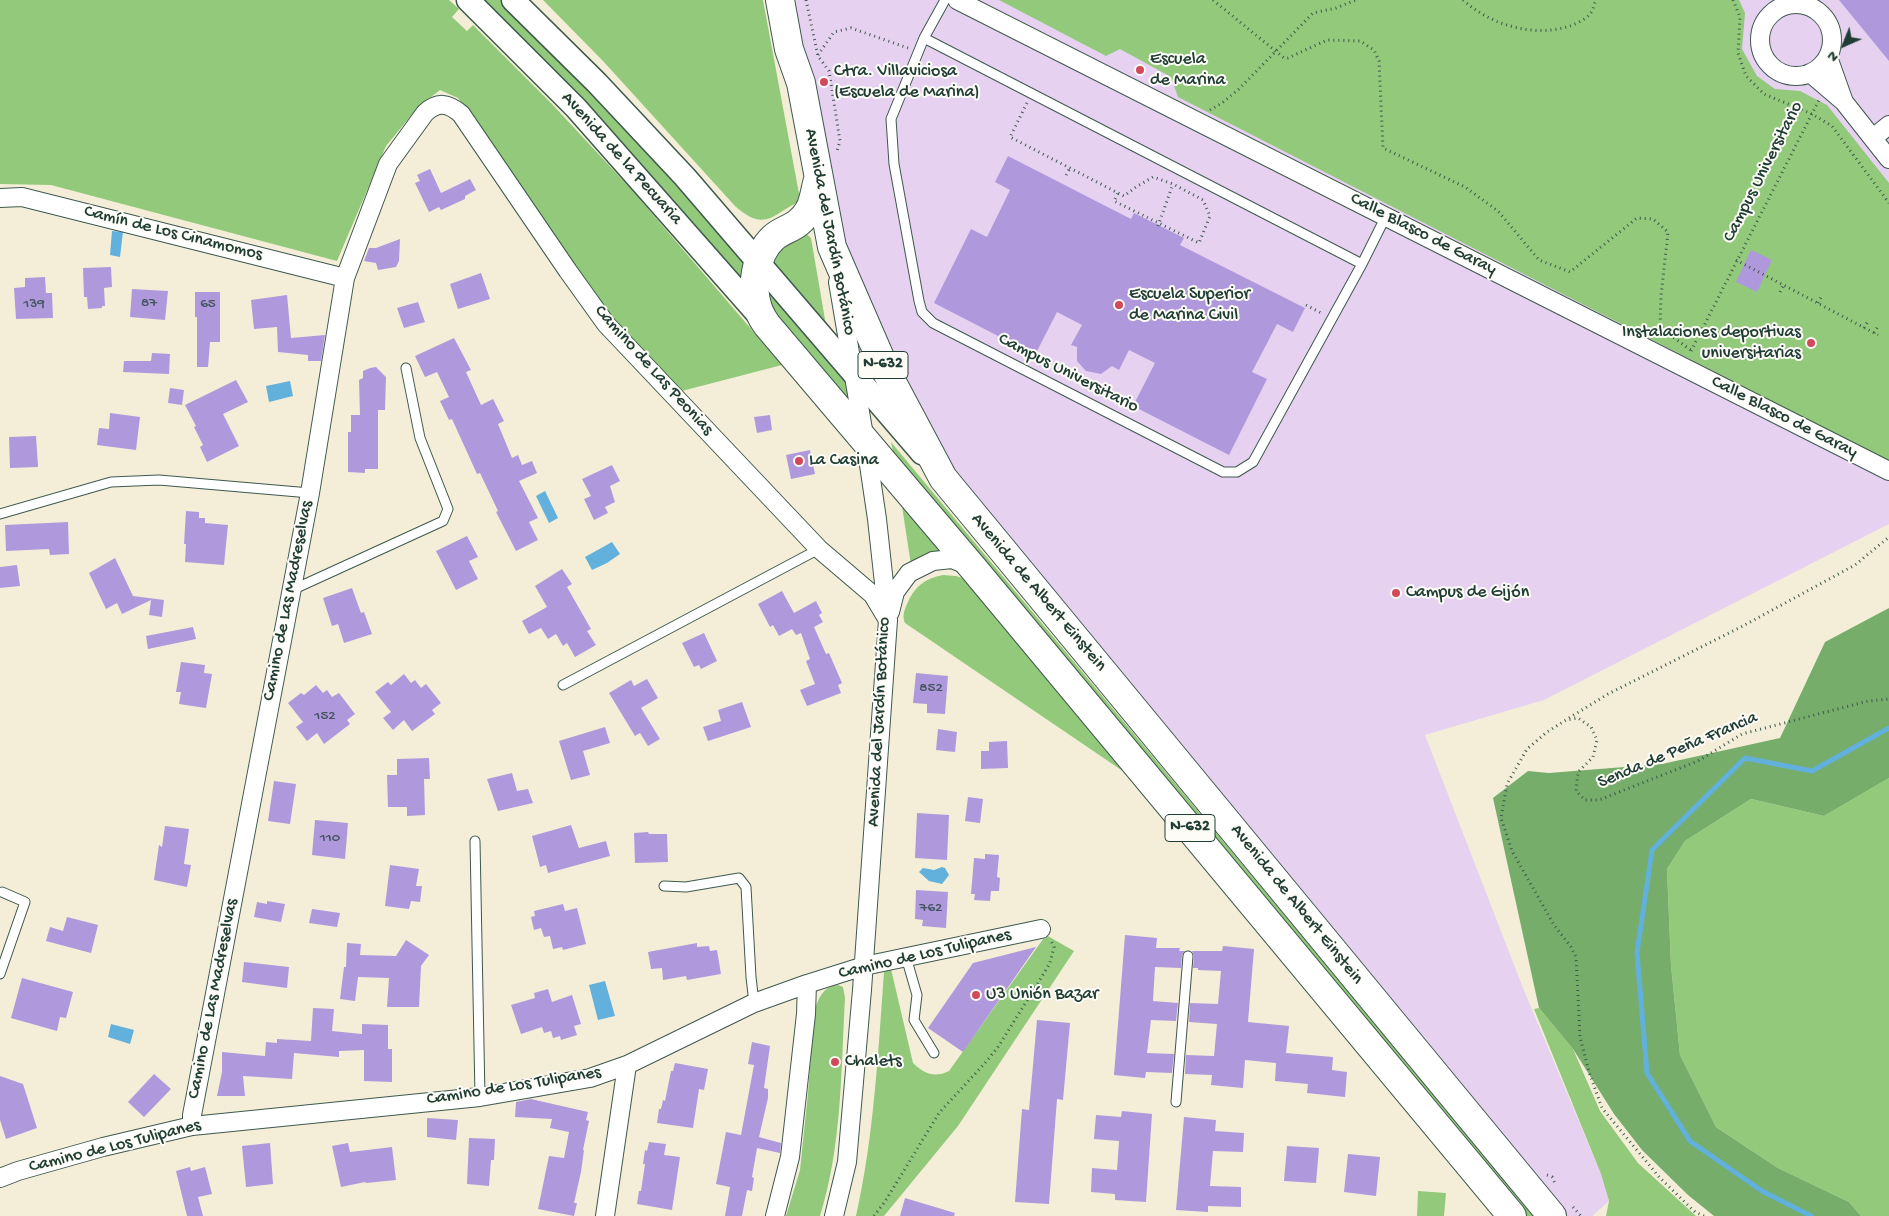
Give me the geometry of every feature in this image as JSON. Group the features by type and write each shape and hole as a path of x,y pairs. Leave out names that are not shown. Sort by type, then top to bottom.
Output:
{"highway":[{"name":"Avenida del Jardín Botánico","path":"780,0 789,49 801,83 832,248"},
{"name":"Avenida del Jardín Botánico","path":"793,0 801,46 801,83"},
{"name":"Avenida de la Pecuaria","path":"819,176 810,210 792,228 773,238 762,253 754,288 759,311 767,325 841,411 865,442"},
{"name":"Avenida de Albert Einstein","path":"832,248 885,369 943,478 1552,1216"},
{"name":"Avenida de Albert Einstein","path":"865,442 1512,1216"}],"street":[{"name":"Avenida de la Pecuaria","path":"468,0 576,108 767,325"},
{"name":"Avenida de la Pecuaria","path":"512,0 597,82 684,177 855,375"},
{"name":"Calle Blasco de Garay","path":"956,0 1889,471"},
{"path":"1788,2 1812,8 1821,14 1828,24 1832,41 1828,57 1820,67 1810,74 1788,76 1768,64 1762,54 1759,43 1760,32 1765,21 1768,6 1788,2"},
{"path":"1828,57 1844,102"},
{"path":"1810,74 1844,102 1889,159"},
{"name":"Camino de Las Madreselvas","path":"192,1126 194,1106 310,493 345,278 388,164 425,113 432,107 443,104"},
{"name":"Camino de Las Peonias","path":"443,104 452,107 461,114 606,324 819,549 873,595 888,620"},
{"path":"1873,138 1889,125"},
{"name":"Camín de Los Cinamomos","path":"0,198 22,197 345,278"},
{"name":"Avenida de la Pecuaria","path":"724,222 753,236 773,238"},
{"name":"Avenida del Jardín Botánico","path":"832,248 855,375 877,519 888,620 864,966 847,1162 834,1216"},
{"name":"Avenida de Albert Einstein","path":"855,375 943,478"},
{"name":"Avenida de Albert Einstein","path":"888,620 895,592 909,573 932,561 952,560 972,568"},
{"name":"Camino de Los Tulipanes","path":"0,1178 18,1171 103,1147 192,1126 480,1096 590,1078 627,1065 754,1002 807,984 864,966 1041,929"},
{"path":"775,1216 790,1157 806,1014 807,984"},
{"path":"606,1216 627,1065"}],"lane":[{"name":"Campus Universitario","path":"945,0 918,51 891,119 894,164 922,312 933,323 1223,472 1237,472 1253,462 1362,264 1386,216"},
{"path":"924,38 1362,264"},
{"path":"292,590 443,521 448,509 420,438 406,368"},
{"path":"0,514 111,482 159,480 310,493"},
{"path":"563,685 819,549"},
{"path":"475,840 480,1096"},
{"path":"664,886 686,887 739,878 746,886 754,1002"},
{"path":"0,974 25,902 2,892"},
{"path":"1176,1102 1188,956"},
{"path":"906,957 917,995 914,1020 934,1053"}],"path":[{"path":"806,0 818,56 829,71 840,141 835,155"},
{"path":"1213,0 1284,58 1288,58 1327,40 1360,41 1374,50 1378,61 1383,148 1465,187 1498,211 1539,260 1570,272 1637,218 1653,219 1668,232 1660,325 1669,334 1692,350"},
{"path":"1184,115 1190,106 1209,110 1222,103 1239,89 1313,13 1336,8 1356,0"},
{"path":"1463,0 1476,12 1500,23 1528,30 1556,30 1576,24 1590,15 1596,0"},
{"path":"1733,0 1740,17 1738,53 1746,76 1764,94 1812,114 1832,126 1889,204"},
{"path":"801,83 834,32 851,28 918,51"},
{"path":"1032,93 1010,137 1124,196 1153,177 1173,184 1203,200 1210,216 1199,243 1114,201 1118,193"},
{"name":"Campus Universitario","path":"1683,367 1820,98"},
{"path":"1066,175 1070,168"},
{"path":"1159,224 1173,184"},
{"name":"Campus Universitario","path":"1736,260 1876,334 1879,325"},
{"path":"1780,292 1783,286"},
{"path":"1818,303 1821,297"},
{"path":"1306,305 1312,309"},
{"path":"1864,328 1868,321"},
{"path":"1704,1216 1695,1212 1660,1178 1602,1108 1580,1037 1576,957 1571,947 1554,925 1512,851 1501,818 1506,784 1527,749 1547,732 1608,694 1741,627 1856,565 1889,537"},
{"name":"Senda de Peña Francia","path":"1566,720 1578,718 1591,727 1597,740 1593,757 1578,772 1576,791 1585,800 1599,800 1698,760 1742,734 1868,701 1889,699"},
{"path":"874,1216 886,1200 939,1113 998,1047 1050,963 1054,947 1041,929"}],"shaded area":[{"name":"Campus de Gijón","path":"793,0 1889,0 1889,524 1544,700 1425,735 1523,988 1601,1174 1609,1201 1592,1216 1552,1216 943,478 832,247"}],"green space":[{"path":"0,0 449,0 459,9 452,17 467,31 473,25 552,104 631,189 782,365 678,392 617,328 579,277 458,98 440,90 418,107 386,146 337,261 51,185 0,184"},
{"path":"468,0 513,0 855,375 865,442"},
{"path":"543,0 763,0 800,199 777,215 764,220 753,218 735,206 603,61"},
{"path":"999,0 1739,0 1745,13 1742,49 1757,76 1775,89 1800,91 1827,105 1889,183 1889,461 1178,97 1171,77 1120,49 1106,56"},
{"path":"802,230 811,238 827,331 765,260"},
{"path":"891,442 1535,1216 1526,1216 894,458"},
{"path":"900,493 948,550 911,565"},
{"path":"943,575 965,579 1133,778 905,623 904,611 913,593 921,584 931,578"},
{"path":"1889,608 1889,778 1824,816 1751,799 1685,841 1667,869 1671,965 1680,1055 1716,1127 1778,1168 1849,1202 1861,1216 1714,1216 1688,1195 1642,1150 1614,1114 1573,1049 1539,1008 1493,798 1528,771 1549,773 1662,764 1780,738 1825,642"},
{"path":"1889,778 1889,1216 1861,1216 1849,1202 1778,1168 1716,1127 1680,1055 1671,965 1667,869 1685,841 1751,799 1824,816"},
{"path":"1046,935 1074,951 958,1126 884,1216 856,1216 871,1125 884,972 891,969 913,1063 921,1070 930,1074 944,1073 949,1071"},
{"path":"838,985 843,987 845,998 839,1108 833,1163 820,1216 786,1216 800,1170 814,1013 824,991"},
{"path":"1539,1008 1573,1049 1600,1111 1638,1163 1696,1216 1606,1216 1609,1201 1601,1174 1534,1009"},
{"path":"1418,1191 1446,1193 1444,1216 1417,1216"}],"water":[{"path":"112,231 123,232 120,257 110,255"},
{"path":"290,381 293,396 269,402 266,386"},
{"path":"545,491 558,518 549,523 536,496"},
{"path":"612,542 620,554 592,570 585,557"},
{"path":"942,867 945,868 949,875 942,884 929,881 919,872 923,868 934,870"},
{"path":"605,981 615,1016 598,1020 589,985"},
{"path":"111,1024 134,1030 130,1044 108,1037"}],"building":[{"path":"1839,0 1889,0 1889,61"},
{"name":"Escuela Superior de Marina Civil","path":"1008,156 1131,219 1134,213 1184,238 1180,245 1305,308 1293,332 1277,324 1252,372 1267,379 1229,455 1133,406 1155,363 1129,350 1119,370 1112,366 1101,374 1086,371 1077,361 1077,347 1071,345 1082,325 1057,312 1035,355 934,303 971,229 987,237 1010,190 995,182"},
{"path":"430,169 441,193 470,179 476,190 465,196 465,199 441,210 439,207 429,212 415,183 420,181 417,175"},
{"path":"400,239 399,261 396,267 378,270 376,263 364,261 369,248 376,248"},
{"path":"1751,250 1772,260 1757,292 1736,282"},
{"path":"111,267 112,287 104,288 105,306 88,309 87,297 84,297 83,268"},
{"path":"481,273 490,299 458,309 450,284"},
{"path":"45,277 46,293 52,293 53,318 16,319 14,288 25,287 25,278"},
{"path":"132,289 168,291 165,320 130,317"},
{"path":"195,292 220,292 220,342 210,342 208,367 197,367"},
{"path":"287,295 291,338 325,335 321,361 308,361 308,355 278,352 277,327 254,329 251,300"},
{"path":"418,302 425,322 404,328 397,308"},
{"path":"454,338 471,370 466,372 481,405 493,399 504,421 498,424 512,458 518,455 522,465 532,461 537,473 519,481 538,518 529,522 538,540 516,551 496,512 498,511 480,473 477,474 452,419 449,420 440,401 449,397 437,372 425,377 415,356"},
{"path":"152,353 170,354 169,374 123,372 124,361 151,361"},
{"path":"376,367 386,377 385,410 378,410 378,469 365,469 365,473 348,472 348,432 351,432 351,415 360,415 359,380 363,378 363,371"},
{"path":"236,380 248,402 223,414 239,446 207,462 200,447 203,445 194,427 196,426 185,405"},
{"path":"170,388 184,390 182,405 168,403"},
{"path":"110,413 140,417 136,450 97,445 99,428 109,429"},
{"path":"770,415 772,430 757,433 754,417"},
{"path":"36,436 38,467 10,468 9,437"},
{"path":"810,450 815,474 791,479 786,455"},
{"path":"612,465 620,481 610,486 615,502 605,507 608,513 594,520 584,499 591,496 582,479"},
{"path":"186,511 199,512 199,518 205,518 205,523 228,525 224,565 185,562"},
{"path":"68,522 69,554 50,555 49,549 6,551 5,525"},
{"path":"467,536 478,557 469,561 478,579 456,590 436,551"},
{"path":"115,558 133,596 164,600 162,617 149,615 151,600 122,614 117,603 106,609 89,573"},
{"path":"17,565 20,586 0,588 0,567"},
{"path":"562,569 572,584 567,587 591,629 587,631 596,645 575,657 567,643 563,646 556,634 548,639 541,628 529,634 522,621 547,607 535,586"},
{"path":"352,588 361,613 364,612 372,634 344,643 338,624 332,626 323,598"},
{"path":"782,591 794,613 816,601 822,613 819,615 823,622 814,627 826,654 829,653 842,683 838,685 841,693 807,706 800,690 815,684 806,661 810,659 801,633 796,635 792,629 779,636 773,625 770,627 758,604"},
{"path":"193,627 196,639 148,649 146,636"},
{"path":"704,633 717,661 701,669 699,665 694,667 682,643"},
{"path":"181,662 205,665 204,673 212,674 206,708 179,704 181,692 176,692"},
{"path":"916,673 948,676 945,714 927,713 927,704 913,703"},
{"path":"404,674 411,683 415,680 421,688 426,684 441,703 432,710 435,714 412,731 404,720 393,730 383,718 391,712 375,692 388,682 391,685"},
{"path":"647,679 658,698 641,708 660,739 648,746 640,733 635,736 609,693 631,680 634,686"},
{"path":"316,685 323,693 327,690 332,697 339,693 355,714 347,720 350,724 324,744 317,733 307,741 296,727 303,722 288,703 301,693 304,695"},
{"path":"742,702 751,727 708,741 703,727 721,721 718,710"},
{"path":"605,727 610,743 583,751 590,775 571,780 559,741"},
{"path":"938,729 957,732 955,752 936,750"},
{"path":"1007,741 1008,768 981,769 981,751 989,751 989,742"},
{"path":"429,758 430,779 424,779 425,815 407,816 407,807 388,807 387,775 397,775 397,759"},
{"path":"512,773 517,791 528,789 533,803 498,811 487,779"},
{"path":"274,781 296,784 290,824 268,821"},
{"path":"968,797 983,799 980,823 965,821"},
{"path":"917,813 949,815 947,860 915,858"},
{"path":"315,820 348,823 345,859 312,855"},
{"path":"571,825 579,848 606,841 610,856 548,873 546,865 540,867 532,836"},
{"path":"165,826 189,829 184,864 191,865 187,887 154,880 159,845 162,847"},
{"path":"648,832 649,834 667,834 668,862 635,863 634,833"},
{"path":"985,854 999,855 997,877 1000,878 999,891 991,891 990,901 974,900 975,894 971,894 974,858 985,859"},
{"path":"390,865 419,869 416,886 422,886 420,902 411,901 409,909 385,906"},
{"path":"916,890 948,892 946,928 922,926 923,920 915,919"},
{"path":"267,901 285,904 281,922 254,917 257,902 267,904"},
{"path":"563,904 565,911 577,908 586,944 563,950 562,947 553,949 550,936 544,937 541,928 534,930 531,917 535,916 534,911"},
{"path":"312,909 340,913 337,927 309,923"},
{"path":"67,917 98,925 91,953 46,941 50,927 63,931"},
{"path":"1125,935 1157,938 1156,948 1180,948 1179,951 1185,951 1182,955 1181,968 1155,967 1153,1001 1178,1003 1176,1021 1151,1020 1147,1053 1174,1054 1172,1073 1146,1072 1145,1078 1114,1075"},
{"path":"406,940 429,955 421,966 419,1007 387,1007 389,978 358,977 355,1001 340,999 344,967 346,967 347,943 361,944 360,955 396,956"},
{"path":"697,943 697,947 709,946 710,951 717,950 721,974 687,980 686,976 663,980 662,968 651,969 648,952"},
{"path":"1223,946 1254,949 1248,1022 1289,1026 1286,1053 1333,1057 1332,1070 1347,1072 1345,1097 1307,1093 1308,1084 1275,1081 1276,1063 1245,1060 1243,1088 1211,1085 1212,1075 1185,1074 1186,1055 1214,1056 1217,1024 1189,1022 1190,1003 1218,1004 1221,971 1193,968 1194,956 1192,951 1222,951"},
{"name":"U3 Unión Bazar","path":"1036,947 963,1052 928,1028 973,963"},
{"path":"244,962 289,967 287,988 242,982"},
{"path":"22,978 73,992 66,1018 60,1017 57,1031 11,1018"},
{"path":"548,989 552,1002 572,995 581,1024 574,1026 577,1035 561,1040 560,1036 553,1038 551,1031 544,1033 542,1027 521,1034 511,1005 535,998 534,993"},
{"path":"313,1008 334,1009 332,1031 362,1034 362,1024 388,1025 388,1049 392,1049 392,1082 364,1081 364,1050 339,1051 339,1057 294,1053 292,1079 243,1076 245,1096 217,1096 222,1072 222,1052 265,1056 266,1042 277,1043 277,1039 311,1041"},
{"path":"1037,1020 1070,1023 1063,1100 1057,1099 1049,1204 1015,1202 1022,1109 1029,1110"},
{"path":"752,1042 770,1046 764,1088 768,1089 768,1098 759,1137 781,1143 780,1153 757,1148 752,1177 754,1178 752,1191 747,1190 742,1216 725,1216 730,1187 716,1184 726,1132 741,1135 754,1065 748,1064"},
{"path":"675,1063 708,1069 704,1090 699,1089 693,1128 657,1123 659,1109 661,1109 663,1100 665,1101 671,1071 673,1071"},
{"path":"154,1074 171,1089 144,1117 128,1102"},
{"path":"0,1076 23,1084 37,1128 6,1139 0,1120"},
{"path":"531,1099 588,1112 586,1120 589,1121 574,1203 577,1203 574,1216 538,1209 549,1156 564,1158 569,1132 550,1128 552,1119 515,1117 516,1102"},
{"path":"1122,1111 1152,1114 1146,1202 1115,1200 1115,1194 1091,1192 1092,1168 1117,1170 1119,1141 1094,1139 1096,1115 1121,1117"},
{"path":"1184,1117 1216,1120 1215,1131 1244,1133 1243,1152 1213,1151 1210,1186 1241,1187 1241,1207 1208,1206 1208,1212 1176,1210"},
{"path":"427,1118 458,1120 456,1140 427,1137"},
{"path":"469,1138 495,1139 494,1160 491,1160 489,1186 467,1184"},
{"path":"649,1142 666,1144 664,1155 680,1157 672,1210 637,1204 645,1164 643,1164 645,1150 647,1151"},
{"path":"270,1143 273,1184 246,1187 242,1146"},
{"path":"348,1143 350,1152 392,1147 396,1180 365,1182 341,1187 332,1146"},
{"path":"1287,1146 1319,1148 1316,1183 1284,1181"},
{"path":"1348,1154 1380,1157 1376,1196 1344,1192"},
{"path":"190,1167 191,1171 205,1167 212,1194 198,1197 203,1216 187,1216 176,1171"},
{"path":"905,1198 955,1213 954,1216 900,1216"}],"waterway":[{"path":"1811,1216 1762,1191 1690,1141 1647,1073 1637,953 1652,850 1745,758 1812,771 1889,728"}],"place":[{"name":"Escuela de Marina","path":"1140,70"},
{"name":"Ctra. Villaviciosa (Escuela de Marina)","path":"824,82"},
{"name":"Escuela Superior de Marina Civil","path":"1119,305"},
{"name":"Instalaciones deportivas universitarias","path":"1811,343"},
{"name":"La Casina","path":"799,461"},
{"name":"Campus de Gijón","path":"1396,593"},
{"name":"U3 Unión Bazar","path":"976,995"},
{"name":"Chalets","path":"835,1062"}]}
